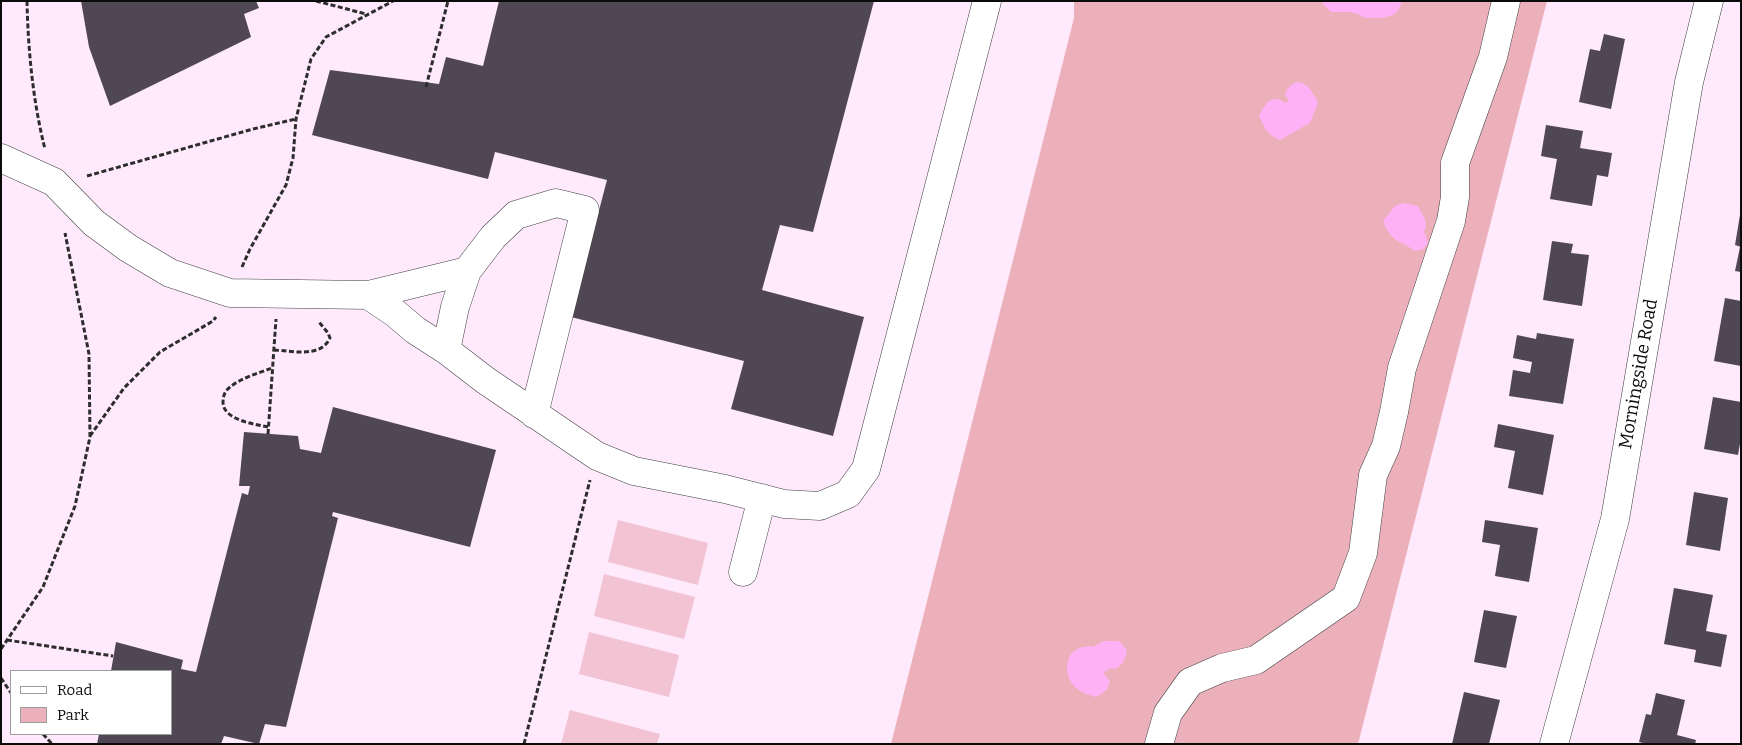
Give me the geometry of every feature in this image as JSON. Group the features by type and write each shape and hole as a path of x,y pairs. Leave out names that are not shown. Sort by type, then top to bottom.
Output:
{"street":[{"path":"368,295 534,414 597,456 634,471 725,489 784,504 820,506 848,494 866,469 987,1"},
{"path":"1159,744 1168,712 1190,682 1222,668 1256,660 1346,598 1363,553 1373,475 1386,446 1402,368 1451,221 1455,198 1455,163 1477,106 1506,1"},
{"name":"Morningside Road","path":"1554,744 1615,519 1689,82 1709,1"},
{"path":"1,158 54,182 94,223 128,248 170,273 230,293 368,295 466,271"},
{"path":"446,350 455,307 466,271 493,237 516,214 556,203 585,210 534,414"},
{"path":"743,572 762,498"}],"path":[{"path":"27,1 28,35 39,125 54,182 83,177 296,119"},
{"path":"316,1 367,14"},
{"path":"90,437 124,388 160,352 213,321 230,293 250,250 286,185 293,158 296,119 311,59 326,37 393,1"},
{"path":"426,87 448,1"},
{"path":"1,649 43,586 75,506 90,437 89,354 64,227"},
{"path":"268,434 278,294"},
{"path":"274,350 312,352 322,348 330,338 317,320"},
{"path":"268,427 240,420 230,414 222,403 224,395 229,388 241,380 272,368"},
{"path":"524,744 597,456"},
{"path":"7,640 113,656"},
{"path":"1,678 10,692"}],"green space":[{"path":"1074,1 1547,1 1358,744 891,744 1074,18"}],"sand":[{"path":"1323,1 1402,1 1398,11 1391,16 1365,18 1350,12 1331,12 1324,5"},
{"path":"1298,82 1308,87 1318,103 1310,123 1280,140 1269,133 1259,115 1266,103 1273,99 1285,103 1289,101 1285,95 1287,90 1291,85"},
{"path":"1404,203 1418,206 1425,219 1426,228 1423,232 1428,243 1423,249 1415,251 1396,239 1389,233 1383,221 1395,206"},
{"path":"1104,641 1119,641 1127,650 1124,661 1117,668 1109,669 1103,673 1110,681 1107,690 1096,697 1082,692 1075,687 1070,680 1067,666 1072,653 1077,649 1093,647"}],"shaded area":[{"path":"618,520 708,543 698,585 608,562"},
{"path":"604,574 695,597 684,639 594,616"},
{"path":"589,632 679,655 669,697 579,674"},
{"path":"570,710 660,734 657,744 561,744"}],"building":[{"path":"81,1 256,1 259,8 244,14 251,37 110,106 89,47"},
{"path":"499,1 874,1 813,232 780,225 762,290 864,317 833,436 731,409 744,361 571,317 607,180 495,152 488,179 312,135 330,70 439,84 446,57 483,66"},
{"path":"1604,34 1625,39 1611,109 1579,102 1590,49 1600,51"},
{"path":"1546,125 1583,131 1580,148 1612,153 1608,177 1597,175 1592,206 1550,199 1557,159 1541,156"},
{"path":"1741,215 1741,247 1735,245"},
{"path":"1552,241 1573,244 1571,253 1589,255 1582,306 1543,300"},
{"path":"1741,247 1741,272 1735,271"},
{"path":"1725,298 1741,301 1741,366 1714,361"},
{"path":"1537,333 1574,339 1563,404 1509,396 1513,370 1530,373 1532,362 1513,358 1517,335 1536,339"},
{"path":"1713,397 1741,402 1741,438 1738,455 1704,449"},
{"path":"333,407 496,450 470,547 333,512 332,516 338,518 286,727 265,724 259,744 224,736 221,744 97,744 99,735 172,735 172,670 111,670 116,642 183,660 181,669 196,672 242,493 248,495 250,486 239,486 244,432 298,436 300,449 321,453"},
{"path":"1498,424 1554,435 1543,495 1508,488 1515,451 1494,447"},
{"path":"1694,492 1728,498 1720,551 1686,545"},
{"path":"1485,520 1538,528 1529,582 1495,576 1500,545 1482,542"},
{"path":"1674,588 1713,595 1706,631 1727,635 1721,667 1694,662 1696,650 1664,644"},
{"path":"1484,610 1517,616 1506,668 1474,662"},
{"path":"1464,692 1500,700 1489,744 1452,744"},
{"path":"1656,693 1685,700 1677,735 1696,740 1695,744 1647,744 1639,742 1646,714 1651,715"}]}
